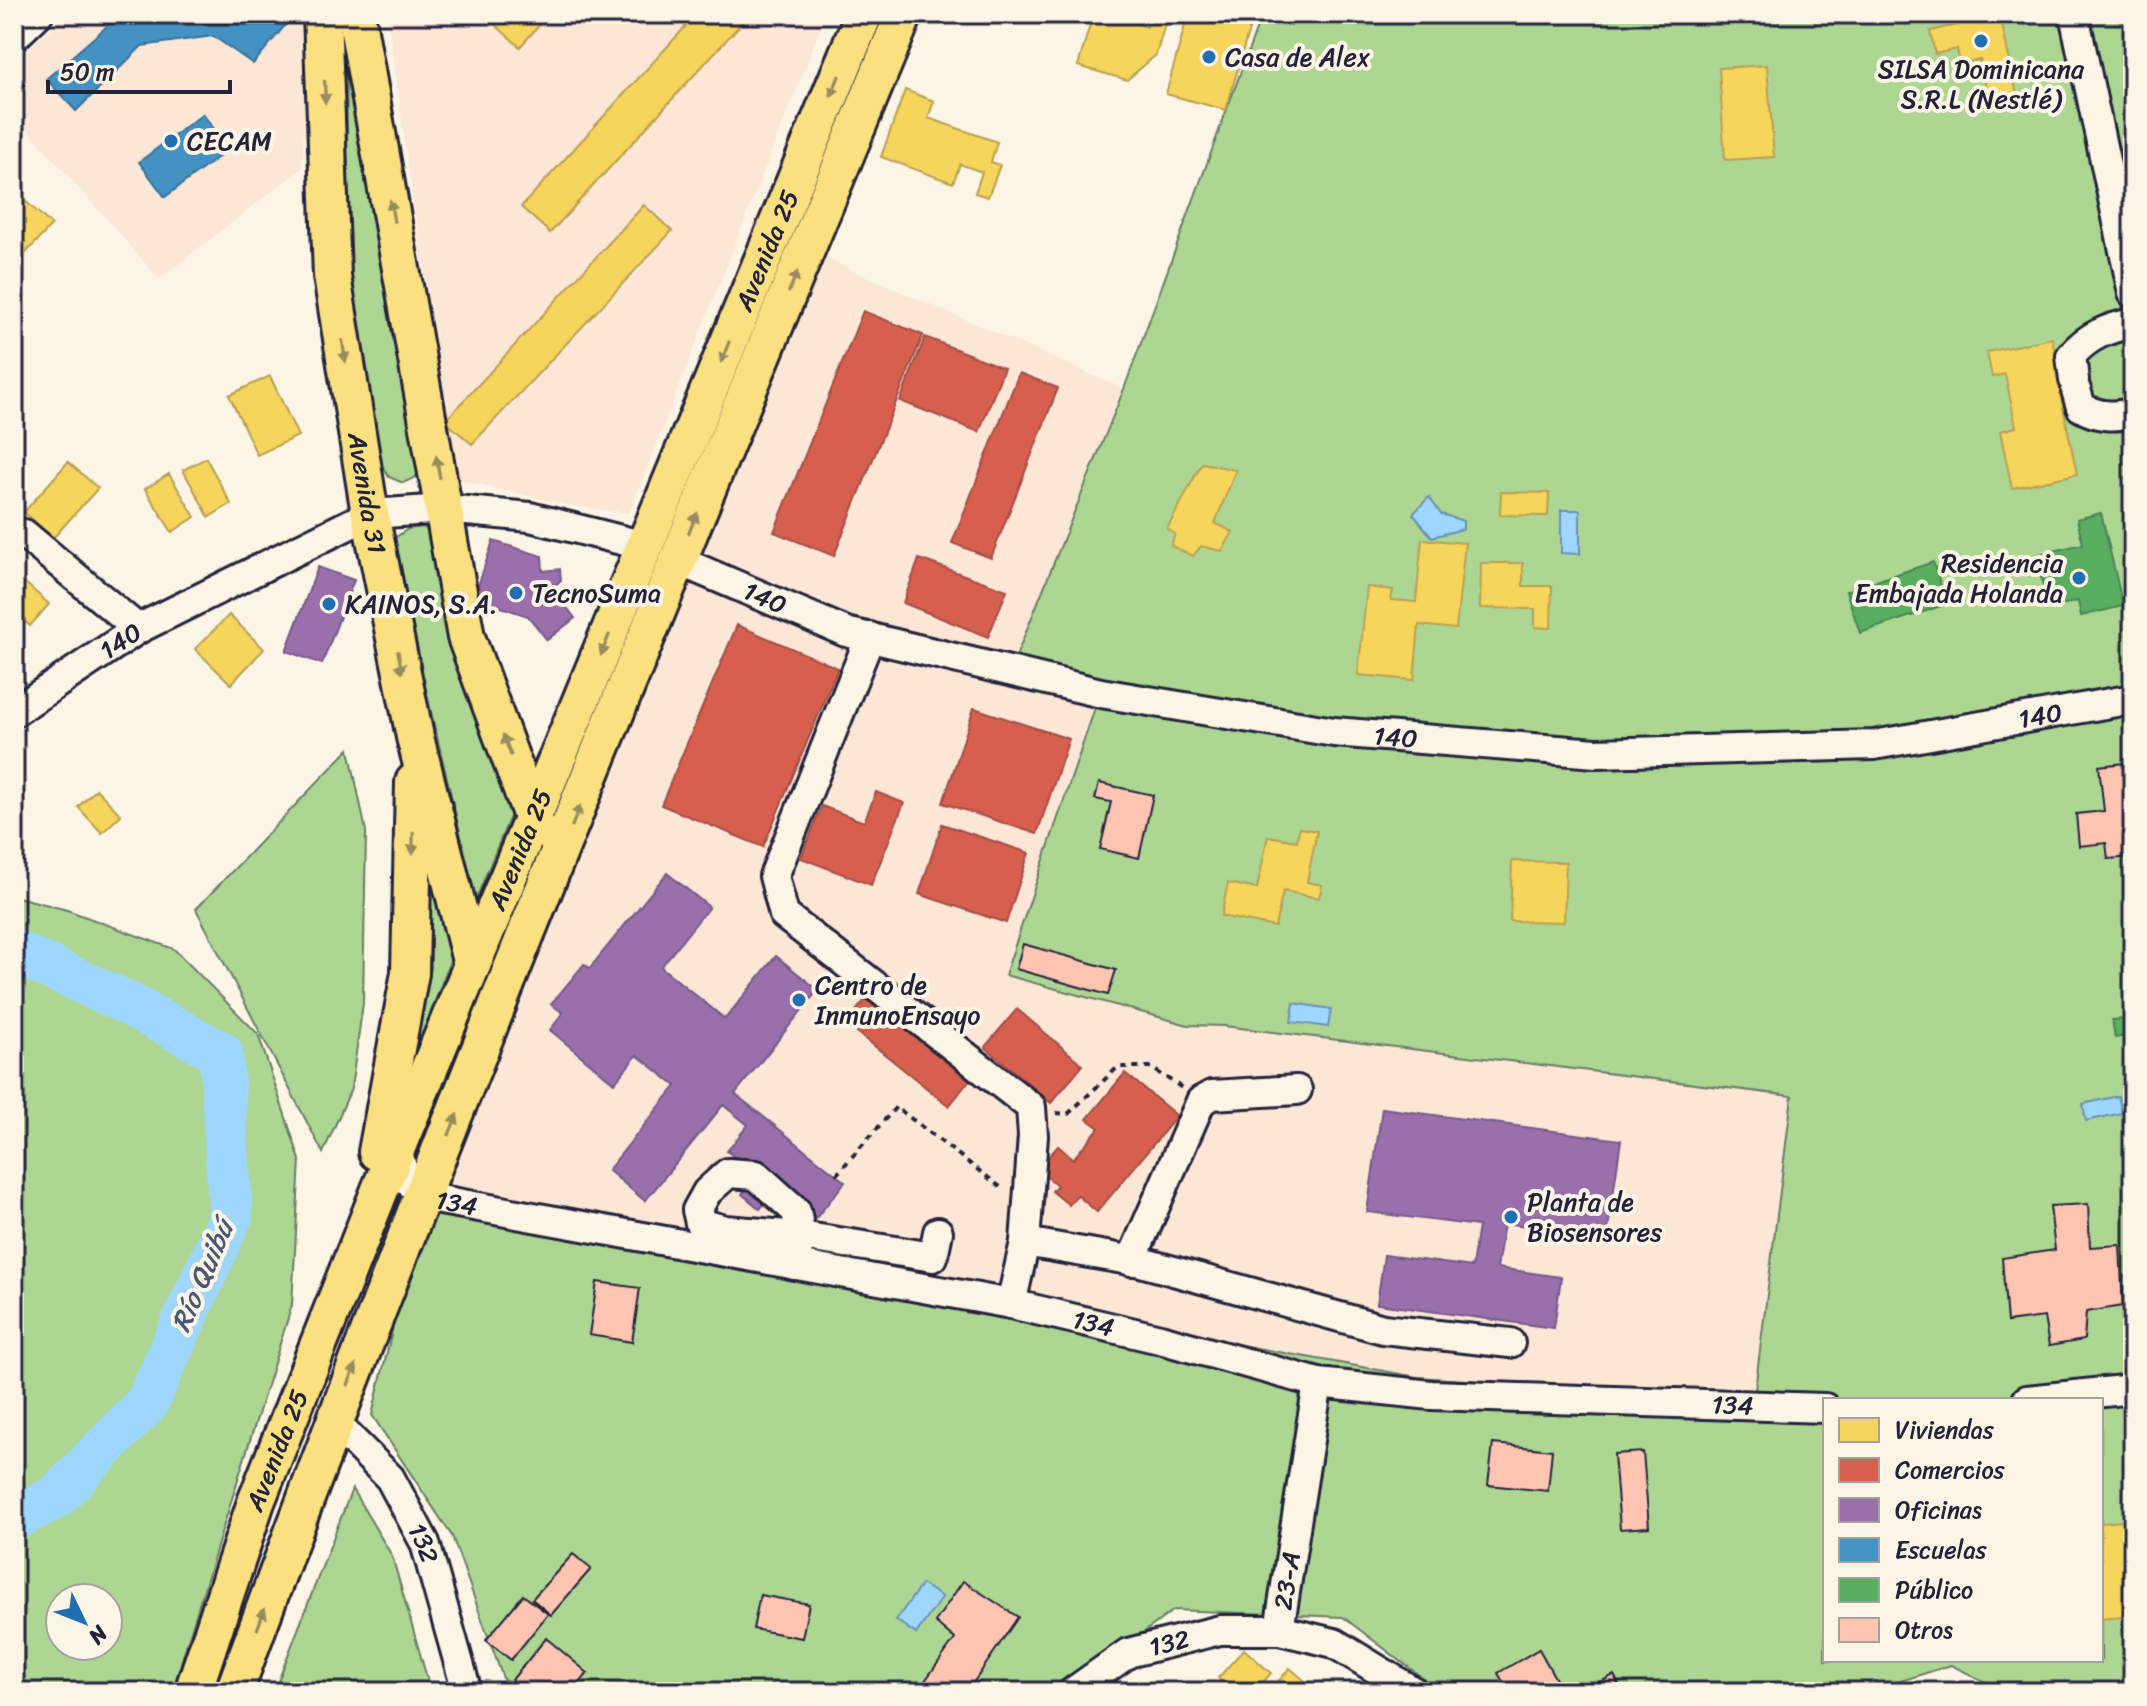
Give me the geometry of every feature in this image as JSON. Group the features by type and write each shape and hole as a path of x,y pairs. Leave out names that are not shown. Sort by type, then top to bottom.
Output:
{"main road":[{"name":"Avenida 31","path":"322,14 332,276 370,514 415,737 472,965"},
{"path":"356,14 446,509 466,637 535,817 547,888"},
{"name":"Avenida 25","path":"234,1692 333,1421 547,888 661,553 864,14"},
{"name":"Avenida 25","path":"193,1692 256,1502 472,965 535,817 661,553 904,14"},
{"path":"329,1322 381,1137 410,973 415,737"}],"street":[{"path":"14,37 38,14"},
{"path":"2074,14 2133,293"},
{"path":"2133,323 2098,334 2081,344 2071,356 2081,407 2093,414 2116,416 2133,413"},
{"name":"140","path":"14,712 138,629 370,514 446,509 530,517 661,553 846,632 1101,693 1334,732 1596,753 1874,745 2133,699"},
{"path":"24,534 138,629"},
{"path":"870,637 774,876 784,915 1031,1107 1033,1136 1025,1242 1011,1304"},
{"path":"1131,1261 1201,1101 1297,1090"},
{"name":"134","path":"397,1147 404,1176 424,1197 1011,1304 1160,1339 1318,1383 1431,1395 1823,1408"},
{"path":"794,1265 801,1236 933,1257 938,1232"},
{"path":"1025,1242 1131,1261 1383,1329 1510,1343"},
{"name":"23-A","path":"1318,1383 1279,1630 1334,1643 1414,1692"},
{"path":"2046,1398 2133,1389"},
{"name":"132","path":"333,1421 390,1478 425,1543 467,1692"},
{"name":"132","path":"1073,1692 1128,1653 1220,1630 1279,1630"}],"path":[{"path":"1031,1107 1068,1114 1118,1067 1150,1067 1180,1087 1207,1098"},
{"path":"836,1175 896,1107 1028,1208"}],"shaded area":[{"name":"CECAM","path":"67,14 306,14 308,38 302,168 159,279 14,114 14,62"},
{"path":"387,14 826,14 629,513 572,506 459,480 414,209"},
{"name":"Centro de InmunoEnsayo","path":"806,250 1124,389 1011,668 1101,693 1188,1025 1224,1026 1792,1096 1754,1398 1417,1377 1083,1321 424,1197"}],"green space":[{"path":"1262,14 2133,14 2133,1692 2006,1692 1951,1665 1866,1692 1441,1692 1343,1617 1174,1610 1063,1692 508,1692 452,1536 372,1415 424,1197 1417,1377 1754,1398 1792,1096 1224,1026 1188,1025 1005,975 1100,693 1011,669 1124,389"},
{"path":"346,66 420,463 416,477 403,483 389,477 376,457 349,267"},
{"path":"424,527 433,540 449,640 511,814 476,899 393,554 393,539 408,529"},
{"path":"349,749 366,831 363,1003 351,1089 323,1153 196,909"},
{"path":"431,876 451,958 410,1069 431,968"},
{"path":"14,896 67,910 174,949 258,1034 300,1160 292,1305 172,1692 14,1692"},
{"path":"352,1489 392,1556 431,1692 274,1692"}],"water":[{"path":"1429,497 1441,514 1463,521 1463,529 1432,537 1413,514"},
{"path":"1561,510 1580,510 1580,554 1561,553"},
{"path":"1294,1003 1331,1009 1328,1027 1291,1022"},
{"path":"2118,1096 2122,1113 2086,1121 2083,1104"},
{"path":"922,1584 942,1597 916,1634 896,1620"}],"building: Viviendas":[{"path":"497,14 549,14 520,47 491,21"},
{"path":"697,14 750,14 550,233 521,207"},
{"path":"1093,14 1131,14 1129,21 1147,27 1151,14 1168,14 1156,55 1127,80 1078,66"},
{"name":"Casa de Alex","path":"1188,14 1232,14 1252,19 1226,110 1166,94"},
{"path":"2000,15 2017,95 1989,101 1980,60 1960,64 1957,49 1935,54 1930,31"},
{"path":"1767,65 1774,157 1725,160 1719,68"},
{"path":"905,90 934,101 928,118 997,142 991,162 1000,165 988,197 975,193 982,172 960,164 953,183 881,157"},
{"path":"14,191 52,225 25,254 18,247 14,252"},
{"path":"644,205 672,231 472,444 445,421"},
{"path":"2052,338 2061,383 2086,388 2060,393 2077,474 2012,488 2000,431 2016,427 2005,374 1992,377 1987,352"},
{"path":"270,376 298,436 257,455 229,395"},
{"path":"206,458 231,504 209,517 183,470"},
{"path":"68,462 98,488 53,538 24,512"},
{"path":"1202,463 1236,470 1215,523 1233,532 1222,551 1201,546 1193,556 1171,546 1175,534 1167,529"},
{"path":"169,474 195,517 172,532 145,489"},
{"path":"1501,492 1549,493 1548,516 1500,515"},
{"path":"1422,539 1465,543 1456,629 1419,625 1414,680 1358,675 1367,587 1393,590 1391,600 1416,602"},
{"path":"1481,563 1523,563 1523,586 1552,586 1551,628 1535,627 1535,609 1480,608"},
{"path":"14,573 49,604 30,626 14,612"},
{"path":"229,615 264,649 231,684 195,649"},
{"path":"96,789 121,815 102,833 78,807"},
{"path":"1299,828 1317,831 1307,882 1322,885 1319,898 1283,891 1275,927 1221,916 1228,883 1257,889 1268,836 1297,841"},
{"path":"1512,861 1566,862 1564,922 1510,921"},
{"path":"2133,1520 2133,1616 2103,1619 2103,1523"},
{"path":"1244,1649 1271,1673 1255,1692 1233,1692 1218,1678"},
{"path":"1290,1668 1311,1686 1306,1692 1269,1692"}],"building: Comercios":[{"path":"863,311 923,335 834,556 774,532"},
{"path":"925,337 1004,368 979,432 900,401"},
{"path":"1019,373 1058,388 991,558 952,543"},
{"path":"919,559 1007,590 988,637 903,603"},
{"path":"737,625 838,668 763,847 661,805"},
{"path":"974,708 1069,739 1037,834 943,803"},
{"path":"876,792 904,803 871,885 801,858 822,806 864,822"},
{"path":"942,824 1029,853 1006,923 919,894"},
{"path":"870,994 972,1077 949,1106 846,1023"},
{"path":"1017,1009 1083,1065 1051,1103 985,1047"},
{"path":"1125,1073 1177,1116 1097,1212 1077,1195 1069,1205 1052,1191 1057,1185 1038,1169 1058,1146 1073,1159 1099,1128 1087,1119"}],"building: Oficinas":[{"name":"TecnoSuma","path":"493,541 542,556 543,571 560,569 561,580 552,588 575,618 547,640 528,616 474,598"},
{"path":"318,567 354,580 322,664 286,651"},
{"name":"Centro de InmunoEnsayo","path":"667,873 709,907 661,967 725,1019 776,956 818,990 735,1094 845,1182 816,1218 778,1187 760,1209 742,1194 756,1175 727,1151 748,1125 723,1105 645,1201 608,1170 676,1086 637,1055 614,1083 550,1030 563,1013 551,1004 584,964 590,968"},
{"name":"Planta de Biosensores","path":"1382,1108 1621,1140 1607,1237 1504,1223 1497,1268 1561,1277 1554,1328 1377,1304 1384,1255 1472,1267 1478,1226 1367,1212"}],"building: Escuelas":[{"path":"121,14 277,14 287,23 253,64 213,36 142,46 76,111 46,79"},
{"path":"203,114 229,149 165,197 139,162"}],"building: Público":[{"name":"Residencia Embajada Holanda","path":"2101,513 2123,606 2081,616 2078,601 2048,608 2036,555 2083,544 2077,519"},
{"path":"1933,562 1947,604 1860,633 1846,591"},
{"path":"2133,1018 2133,1035 2115,1038 2112,1020"}],"building: Otros":[{"path":"2133,762 2133,857 2108,859 2106,843 2079,846 2076,814 2104,811 2099,766"},
{"path":"1099,783 1153,795 1139,858 1100,849 1111,802 1095,799"},
{"path":"1023,944 1116,970 1108,995 1016,969"},
{"path":"2088,1204 2090,1247 2120,1245 2123,1306 2086,1312 2084,1340 2049,1346 2044,1317 2007,1322 2002,1258 2055,1250 2050,1206"},
{"path":"597,1282 640,1288 632,1342 589,1335"},
{"path":"1493,1444 1552,1450 1548,1491 1488,1485"},
{"path":"1643,1452 1649,1527 1620,1529 1614,1454"},
{"path":"573,1554 591,1569 551,1615 532,1599"},
{"path":"963,1581 1018,1617 967,1692 917,1692 955,1639 935,1622"},
{"path":"523,1595 548,1614 511,1660 486,1640"},
{"path":"760,1595 809,1604 802,1638 753,1629"},
{"path":"546,1638 588,1673 572,1692 502,1692"},
{"path":"1539,1649 1563,1692 1509,1692 1498,1673"},
{"path":"1614,1675 1622,1692 1579,1692"}],"waterway":[{"name":"Río Quibú","path":"14,951 123,1001 221,1053 231,1216 147,1403 56,1497 14,1519"}],"place":[{"name":"SILSA Dominicana S.R.L (Nestlé)","path":"1981,41"},
{"name":"Casa de Alex","path":"1209,57"},
{"name":"CECAM","path":"171,141"},
{"name":"Residencia Embajada Holanda","path":"2079,578"},
{"name":"TecnoSuma","path":"516,593"},
{"name":"KAINOS, S.A.","path":"329,604"},
{"name":"Centro de InmunoEnsayo","path":"799,1000"},
{"name":"Planta de Biosensores","path":"1511,1217"}]}
